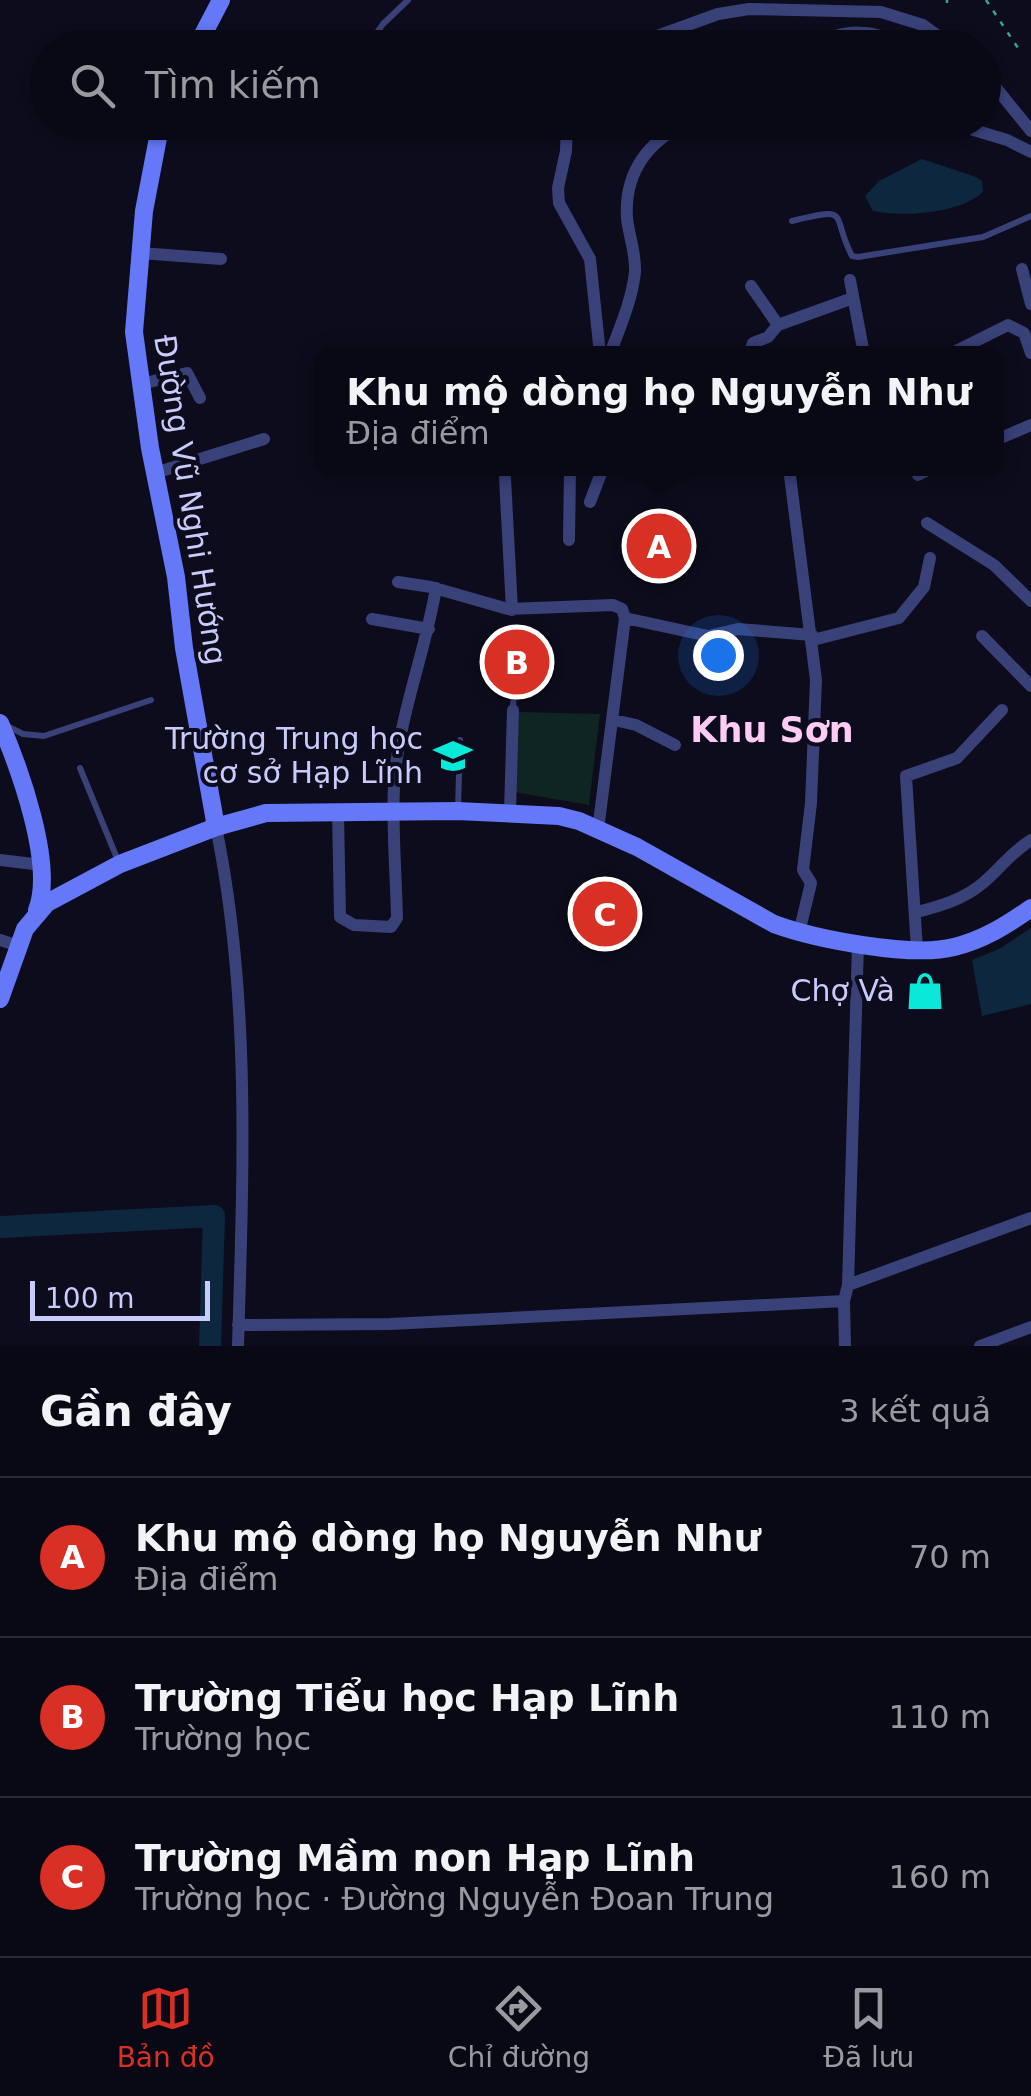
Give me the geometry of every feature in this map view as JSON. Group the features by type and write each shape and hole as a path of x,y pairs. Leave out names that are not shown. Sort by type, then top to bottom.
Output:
{"street":[{"path":"205,30 220,0"},
{"path":"674,30 718,14 749,9 880,12 931,30"},
{"path":"1001,94 1031,131"},
{"name":"Đường Vũ Nghi Hướng","path":"158,140 144,211 134,332 216,827"},
{"path":"566,140 558,188 560,204 590,259 599,346"},
{"path":"613,346 635,270 627,216 631,180 652,144 659,140"},
{"path":"1001,140 1031,152"},
{"path":"140,253 222,259"},
{"path":"1022,269 1031,304"},
{"path":"850,280 863,346"},
{"path":"751,286 778,325"},
{"path":"752,346 768,337 778,325 854,298"},
{"path":"966,346 1008,325 1024,333 1031,352"},
{"path":"141,384 187,373 200,398"},
{"path":"1004,437 1031,425"},
{"path":"155,472 264,439"},
{"path":"570,476 570,540"},
{"path":"590,502 599,476"},
{"path":"790,476 816,680 811,803 803,870 811,882 798,933"},
{"path":"505,478 512,610"},
{"path":"927,523 994,564 1031,600"},
{"path":"625,618 708,636 738,628 812,638 899,618 924,588 930,558"},
{"path":"398,582 436,588 512,610 613,606 622,609 625,618 614,720 598,830"},
{"path":"338,813 340,917 350,924 391,927 397,918 394,784 406,708 429,629 436,588"},
{"path":"372,619 429,629"},
{"path":"982,636 1031,686"},
{"path":"510,812 513,710"},
{"path":"917,950 906,776 957,758 1002,710"},
{"path":"614,720 636,725 676,744"},
{"path":"0,722 21,775 42,865 44,894 25,928 0,999"},
{"path":"37,910 120,864 216,827 266,813 394,810 559,816 664,861 758,916 798,933 917,950 951,948 1006,926 1031,908"},
{"path":"216,827 236,941 238,983 243,1210 238,1346"},
{"path":"917,912 952,903 984,882 1011,852 1031,840"},
{"path":"0,860 42,865"},
{"path":"0,940 19,946"},
{"path":"845,1346 858,942"},
{"path":"848,1284 1031,1218"},
{"path":"238,1325 410,1323 844,1301"},
{"path":"980,1346 1028,1327"},
{"path":"1023,1346 1028,1327"}],"lane":[{"path":"379,30 408,0"},
{"path":"792,221 828,212 837,216 844,226 846,245 852,256 858,257 983,236 1031,216"},
{"path":"513,710 515,657"},
{"path":"0,722 23,734 44,736 151,700"},
{"path":"458,810 460,740"},
{"path":"80,768 120,864"}],"path":[{"path":"986,0 1022,54"}],"green space":[{"path":"519,712 600,714 589,805 514,792"}],"water":[{"path":"922,159 976,177 982,181 983,192 960,205 931,212 873,211 865,196 879,181"},
{"path":"1031,928 1031,1004 982,1016 972,960 999,949"}],"waterway":[{"path":"0,1227 214,1216 210,1346"}],"place":[{"name":"Khu mộ dòng họ Nguyễn Như","path":"659,546"},
{"name":"Trường Tiểu học Hạp Lĩnh","path":"517,662"},
{"name":"Trường Trung học cơ sở Hạp Lĩnh","path":"453,756"},
{"name":"Trường Mầm non Hạp Lĩnh","path":"605,914"},
{"name":"Chợ Và","path":"925,991"}],"district":[{"name":"Khu Sơn","path":"772,730"}]}
